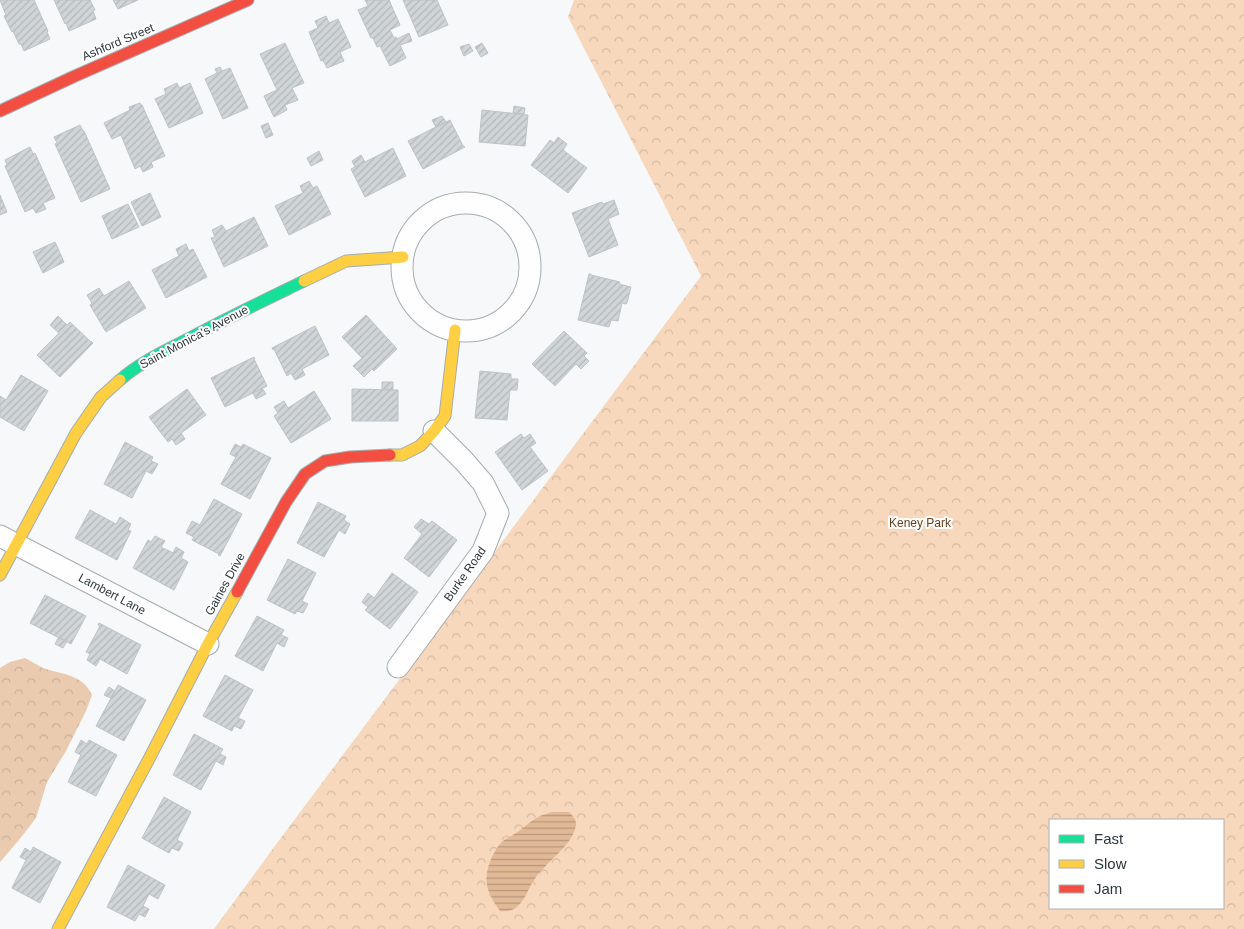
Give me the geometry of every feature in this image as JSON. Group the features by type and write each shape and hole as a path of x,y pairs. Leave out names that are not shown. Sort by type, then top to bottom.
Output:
{"street":[{"name":"Ashford Street","path":"0,111 248,0"},
{"path":"465,203 487,206 507,217 522,234 530,255 530,277 523,298 508,316 489,327 467,332 445,328 429,320 416,308 406,292 402,275 402,257 410,236 424,218 443,207 465,203"},
{"name":"Saint Monica's Avenue","path":"0,575 8,540 101,397 128,373 157,355 224,320 346,261 402,257"},
{"name":"Gaines Drive","path":"58,929 150,758 208,644 286,502 305,474 325,461 350,456 402,455 420,446 445,416 455,330"},
{"name":"Burke Road","path":"398,667 483,552 498,512 483,483 434,431"},
{"name":"Lambert Lane","path":"8,540 208,644"}],"green space":[{"name":"Keney Park","path":"574,0 1244,0 1244,929 214,929 701,276 568,17"},
{"path":"25,658 43,668 71,676 83,682 92,695 66,751 47,782 36,818 0,862 0,668 10,662"}],"shaded area":[{"path":"553,812 569,812 575,819 576,824 572,836 563,849 532,883 518,906 509,911 500,911 491,898 486,879 494,853 503,841 533,820"}],"building":[{"path":"0,0 34,0 50,39 24,51 4,16 6,15"},
{"path":"54,0 90,0 95,10 93,11 96,19 69,31"},
{"path":"113,0 138,0 118,9"},
{"path":"365,0 389,0 400,25 390,30 394,38 396,37 397,39 409,33 412,41 400,45 406,58 390,66 380,46 377,47 373,38 371,38 358,10 368,6"},
{"path":"403,0 437,0 448,25 419,37"},
{"path":"326,16 329,23 338,19 351,47 340,52 344,61 327,68 323,60 321,61 309,32 318,28 315,21"},
{"path":"285,43 304,83 292,88 298,100 285,105 287,110 274,117 264,96 277,90 260,54"},
{"path":"482,43 488,53 481,57 475,47"},
{"path":"469,44 473,51 464,56 460,47"},
{"path":"220,67 222,71 230,68 248,108 223,119 205,79 217,73 215,69"},
{"path":"177,83 179,88 190,83 203,113 169,128 155,99 166,94 164,89"},
{"path":"140,103 165,156 151,162 153,167 143,172 140,166 135,169 121,135 112,139 104,123 130,110 129,107"},
{"path":"514,106 525,108 524,114 513,113"},
{"path":"482,110 528,115 525,146 479,142"},
{"path":"442,116 446,122 436,127 432,120"},
{"path":"450,120 465,147 423,169 408,141"},
{"path":"268,123 273,135 266,138 261,126"},
{"path":"80,125 110,189 81,202 55,144 57,143 54,137"},
{"path":"558,137 567,144 563,150 587,168 568,193 531,165 550,140 554,143"},
{"path":"30,147 33,154 35,153 55,198 43,203 46,209 36,213 33,208 25,212 5,166 7,165 5,160"},
{"path":"393,148 406,176 365,197 351,169"},
{"path":"319,151 323,160 311,166 307,158"},
{"path":"361,155 365,162 355,167 352,161"},
{"path":"309,181 313,188 317,186 331,214 289,235 275,206 303,193 300,186"},
{"path":"150,193 161,217 142,226 131,202"},
{"path":"0,195 7,212 0,215"},
{"path":"614,200 619,214 608,219 618,245 589,257 572,213 602,202 603,204"},
{"path":"128,204 139,227 112,239 102,216"},
{"path":"254,217 268,246 224,267 211,238 215,237 212,230 222,225 226,231"},
{"path":"55,242 64,262 43,273 33,252"},
{"path":"186,244 189,251 193,249 207,277 166,298 152,270 179,256 176,249"},
{"path":"589,274 620,282 619,284 631,287 627,303 622,303 618,321 611,320 609,327 578,320"},
{"path":"129,281 146,308 106,332 90,305 92,303 87,295 99,288 104,296"},
{"path":"366,315 397,349 374,371 372,369 364,377 353,366 362,358 342,337"},
{"path":"58,316 67,325 70,322 93,343 60,377 37,355 59,333 50,325"},
{"path":"315,326 329,355 302,369 305,375 295,380 291,373 287,376 272,348"},
{"path":"564,331 587,353 584,356 589,361 581,369 576,364 555,386 532,364"},
{"path":"254,357 267,386 225,407 211,378"},
{"path":"480,371 511,374 511,379 518,379 517,390 510,390 507,420 475,418"},
{"path":"21,375 48,391 24,431 0,417 0,396 6,400"},
{"path":"382,382 393,382 393,390 382,389"},
{"path":"262,388 266,394 256,399 253,393"},
{"path":"187,389 206,415 181,433 185,439 176,445 172,439 168,442 149,417"},
{"path":"352,389 398,390 398,421 352,421"},
{"path":"314,391 331,419 291,443 274,416 278,413 274,407 284,401 288,408"},
{"path":"521,434 524,438 530,434 536,443 530,447 548,471 522,490 495,452"},
{"path":"125,442 153,457 151,461 158,464 152,474 146,471 132,498 104,484"},
{"path":"235,444 241,447 236,457 230,454"},
{"path":"243,444 271,458 250,499 221,484"},
{"path":"214,499 242,514 220,556 192,540 194,537 186,533 192,521 200,525"},
{"path":"318,502 346,516 344,520 350,524 345,534 339,530 324,557 297,543"},
{"path":"90,510 116,524 120,517 131,524 128,530 131,531 117,560 75,538"},
{"path":"421,519 429,524 432,521 457,540 429,577 404,558 422,534 414,527"},
{"path":"155,536 165,541 161,547 173,553 176,547 184,552 181,558 188,562 174,590 133,568 148,540 151,542"},
{"path":"288,559 316,573 302,601 308,604 303,613 297,611 295,614 267,600"},
{"path":"392,573 418,592 390,629 365,610 368,607 362,602 368,593 374,598"},
{"path":"45,595 86,616 71,644 30,623"},
{"path":"257,616 284,630 281,635 288,638 284,647 277,643 263,671 235,656"},
{"path":"99,623 141,645 127,674 100,659 96,666 87,660 90,654 86,652 100,626 98,625"},
{"path":"59,637 67,641 63,648 55,644"},
{"path":"225,675 253,690 238,718 245,721 241,729 234,726 232,731 203,716"},
{"path":"118,685 146,700 124,741 96,726"},
{"path":"109,687 115,691 111,698 104,695"},
{"path":"194,734 223,749 220,754 226,757 223,765 216,761 201,790 173,775"},
{"path":"81,740 87,744 89,740 117,755 96,796 68,782 81,755 75,752"},
{"path":"164,797 191,812 177,840 183,843 179,851 172,848 169,853 142,838"},
{"path":"33,847 61,862 40,903 12,888 26,860 20,857 25,848 31,852"},
{"path":"128,865 165,885 158,899 149,894 143,906 149,909 145,917 139,914 135,921 107,907"}],"traffic: fast":[{"path":"120,380 135,368 160,353 304,281"}],"traffic: slow":[{"path":"304,281 346,261 403,257"},
{"path":"390,455 402,455 420,446 445,416 455,330"},
{"path":"0,575 76,433 101,397 120,380"},
{"path":"58,929 237,592"}],"traffic: jam":[{"path":"0,111 248,0"},
{"path":"237,592 286,502 305,474 325,461 350,457 390,455"}]}
